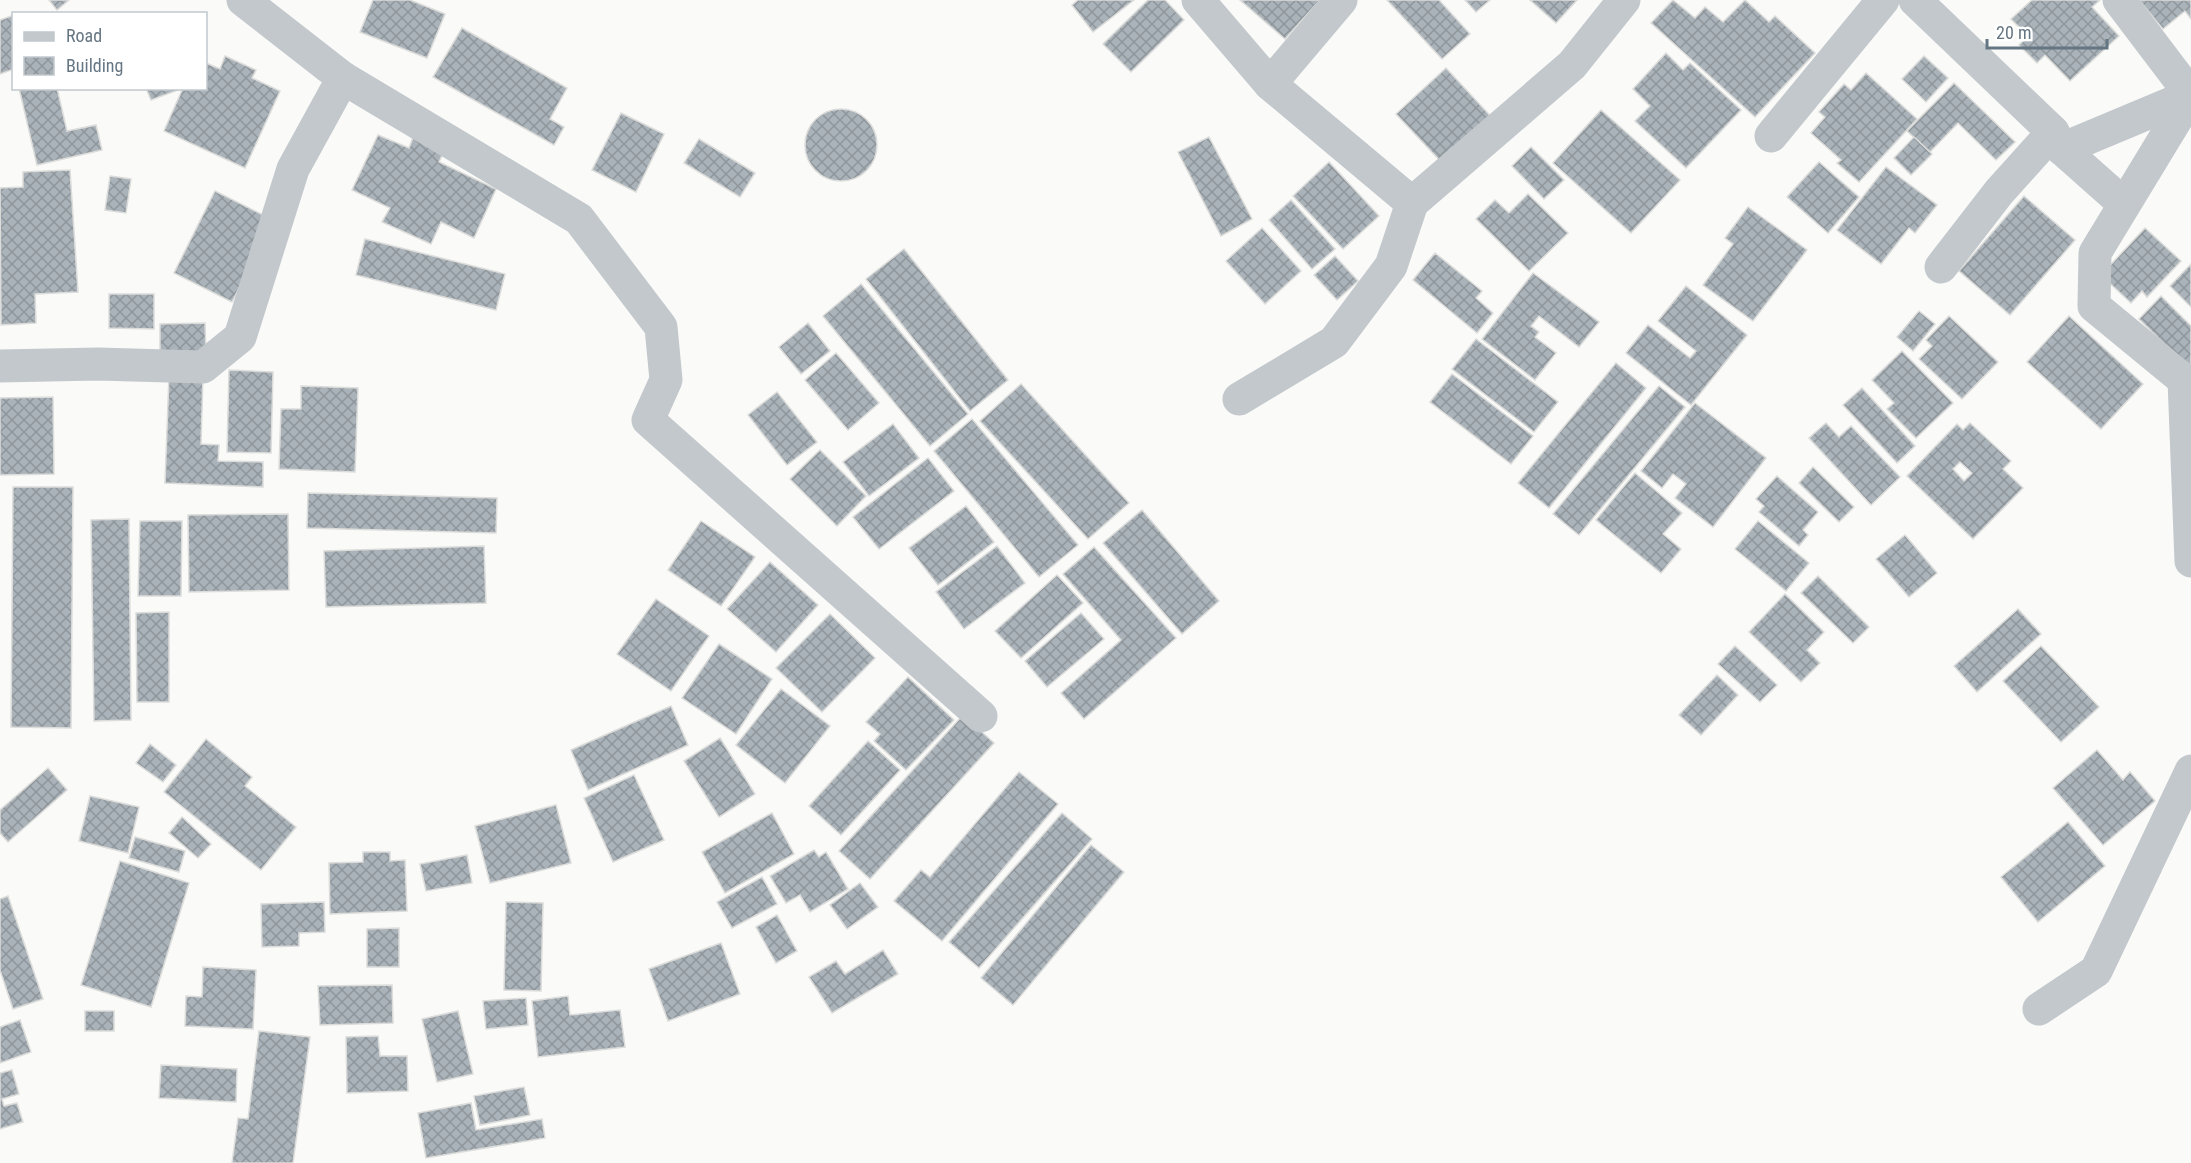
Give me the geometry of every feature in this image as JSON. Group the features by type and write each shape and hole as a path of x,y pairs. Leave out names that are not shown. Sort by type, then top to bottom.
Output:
{"street":[{"path":"243,0 342,78 579,219 661,327 666,380 648,420 981,716"},
{"path":"1198,0 1270,84 1412,203"},
{"path":"1270,84 1341,0"},
{"path":"1239,399 1334,342 1391,266 1412,203 1572,65 1624,0"},
{"path":"1771,136 1883,0"},
{"path":"1915,0 2124,204"},
{"path":"2119,0 2191,95"},
{"path":"0,366 98,364 202,367 240,337 293,169 342,78"},
{"path":"1941,267 1999,192 2058,141 2191,95"},
{"path":"2191,95 2095,254 2094,306 2184,380 2191,561"},
{"path":"2039,1009 2096,970 2191,771"}],"building":[{"path":"49,0 69,0 57,10"},
{"path":"373,0 410,0 445,14 427,58 360,32"},
{"path":"1078,0 1134,0 1093,32 1072,5"},
{"path":"1148,0 1165,0 1184,20 1131,72 1103,44"},
{"path":"1240,0 1320,0 1285,39"},
{"path":"1387,0 1439,0 1470,34 1442,59"},
{"path":"1465,0 1490,0 1476,12"},
{"path":"1530,0 1577,0 1556,23"},
{"path":"1673,0 1695,18 1705,7 1723,22 1745,0 1769,22 1775,16 1815,53 1755,117 1651,23"},
{"path":"2032,0 2100,0 2092,7 2119,36 2070,81 2045,55 2037,63 2019,45 2028,36 2011,19"},
{"path":"2139,0 2191,0 2191,19 2185,11 2163,29"},
{"path":"12,16 12,70 0,74 0,20"},
{"path":"462,28 567,88 550,119 564,127 554,145 433,77"},
{"path":"1666,53 1683,70 1690,63 1741,110 1686,168 1635,121 1650,106 1633,89"},
{"path":"225,56 256,70 252,78 280,91 245,168 164,131 182,90 207,90 207,63 220,69"},
{"path":"1924,56 1948,78 1926,102 1902,79"},
{"path":"1446,68 1496,122 1447,168 1396,114"},
{"path":"1866,73 1917,119 1859,182 1837,163 1841,160 1811,133 1825,117 1819,112 1844,84 1851,90"},
{"path":"1954,83 2015,142 1996,160 1958,123 1930,152 1907,131"},
{"path":"19,90 57,90 67,131 96,125 102,150 37,165"},
{"path":"147,90 178,90 151,100"},
{"path":"841,109 861,115 871,125 877,145 871,165 861,175 841,181 821,175 811,165 805,145 811,125 821,115"},
{"path":"1601,110 1680,180 1631,233 1553,163"},
{"path":"621,113 664,134 636,192 592,170"},
{"path":"378,135 409,148 414,135 445,149 439,162 496,189 474,238 441,222 431,244 382,222 390,208 352,190"},
{"path":"1209,137 1252,219 1221,236 1178,152"},
{"path":"1914,137 1932,154 1911,175 1894,158"},
{"path":"699,139 755,173 740,197 684,163"},
{"path":"1531,147 1564,180 1544,199 1512,166"},
{"path":"1329,162 1379,216 1343,249 1293,196"},
{"path":"1819,162 1859,197 1828,233 1787,197"},
{"path":"1886,167 1937,205 1915,233 1909,228 1881,264 1837,230"},
{"path":"70,170 78,292 35,294 36,323 1,325 0,188 23,187 23,172"},
{"path":"110,176 131,179 126,213 105,210"},
{"path":"215,191 273,220 232,302 174,273"},
{"path":"1528,194 1568,233 1529,271 1476,219 1495,200 1509,213"},
{"path":"2024,196 2075,240 2010,315 1959,271"},
{"path":"1291,200 1335,249 1312,269 1269,220"},
{"path":"1748,207 1807,250 1753,321 1703,285 1733,244 1725,238"},
{"path":"1262,228 1301,271 1265,304 1226,261"},
{"path":"2145,228 2181,261 2147,297 2142,291 2131,303 2101,275"},
{"path":"365,239 505,274 496,310 356,275"},
{"path":"904,249 1008,380 970,411 866,279"},
{"path":"1435,253 1482,291 1476,298 1493,313 1477,333 1413,280"},
{"path":"1335,256 1358,281 1337,300 1314,275"},
{"path":"2191,264 2191,307 2170,286"},
{"path":"1533,273 1599,322 1579,347 1539,316 1531,326 1539,332 1535,337 1556,353 1535,380 1482,339"},
{"path":"861,284 968,414 930,446 823,316"},
{"path":"1686,286 1747,335 1691,405 1626,353 1648,325 1690,358 1696,351 1658,321"},
{"path":"109,294 154,294 154,329 109,328"},
{"path":"2161,296 2191,326 2191,370 2139,319"},
{"path":"1919,311 1935,324 1913,351 1897,337"},
{"path":"1949,316 1998,362 1962,399 1919,359 1932,346 1926,340"},
{"path":"2069,316 2143,384 2101,429 2027,362"},
{"path":"205,323 206,354 160,356 160,324"},
{"path":"808,323 830,351 801,374 779,347"},
{"path":"1476,339 1558,402 1534,432 1452,369"},
{"path":"1902,351 1953,403 1916,438 1887,409 1894,403 1872,380"},
{"path":"836,353 879,403 848,430 805,380"},
{"path":"1616,363 1646,388 1549,508 1518,483"},
{"path":"229,370 273,372 271,453 227,452"},
{"path":"1452,374 1533,436 1511,464 1430,402"},
{"path":"169,375 203,376 201,444 219,445 218,461 263,462 263,487 165,483"},
{"path":"1021,384 1129,503 1088,539 980,421"},
{"path":"301,386 358,388 355,472 279,469 281,409 301,409"},
{"path":"1659,386 1685,407 1579,535 1553,514"},
{"path":"1862,388 1915,446 1897,463 1843,405"},
{"path":"777,392 817,442 787,465 748,415"},
{"path":"53,397 54,474 0,475 0,398"},
{"path":"1695,403 1766,458 1713,527 1675,498 1686,484 1673,474 1662,488 1641,471"},
{"path":"972,419 1078,545 1039,577 934,451"},
{"path":"1826,423 1839,437 1851,426 1900,477 1871,505 1809,438"},
{"path":"1970,423 2011,461 2003,469 2023,488 1973,539 1907,476 1957,424 1963,430","holes":["1960,462 1972,473 1964,481 1953,469"]},
{"path":"893,424 919,458 869,496 843,462"},
{"path":"820,450 866,496 837,526 790,479"},
{"path":"928,458 954,491 879,549 853,517"},
{"path":"1813,467 1854,507 1839,522 1799,483"},
{"path":"1635,473 1682,513 1663,534 1681,549 1661,573 1596,520"},
{"path":"1777,476 1818,512 1803,530 1808,535 1799,546 1759,512 1764,506 1756,499"},
{"path":"13,487 73,487 71,728 11,727"},
{"path":"308,493 497,498 496,533 307,528"},
{"path":"966,506 994,542 938,585 909,548"},
{"path":"1142,510 1219,601 1182,634 1103,543"},
{"path":"288,514 289,590 189,592 188,515"},
{"path":"129,519 131,720 94,721 91,520"},
{"path":"140,521 182,521 181,596 138,596"},
{"path":"701,521 755,557 721,606 668,570"},
{"path":"1758,521 1809,563 1786,591 1735,549"},
{"path":"1905,535 1937,573 1909,597 1876,559"},
{"path":"484,546 486,603 326,607 324,551"},
{"path":"997,546 1025,583 964,629 936,592"},
{"path":"1094,547 1176,638 1084,719 1061,693 1121,640 1063,574"},
{"path":"770,562 818,605 776,652 727,609"},
{"path":"1057,575 1083,603 1021,658 995,631"},
{"path":"1818,576 1869,627 1853,643 1801,593"},
{"path":"1785,594 1824,632 1807,650 1820,663 1801,682 1749,632"},
{"path":"656,599 709,636 671,691 617,654"},
{"path":"2018,609 2041,634 1977,692 1954,666"},
{"path":"169,612 169,702 137,702 136,613"},
{"path":"1081,613 1104,639 1047,687 1025,661"},
{"path":"830,614 875,658 822,712 776,668"},
{"path":"719,644 772,679 736,734 682,698"},
{"path":"1735,646 1777,685 1760,702 1718,664"},
{"path":"2041,646 2099,707 2061,742 2003,681"},
{"path":"1717,675 1738,695 1701,735 1679,715"},
{"path":"908,677 954,720 906,770 874,741 880,734 866,722"},
{"path":"781,689 830,726 785,783 736,745"},
{"path":"671,706 688,745 588,790 571,750"},
{"path":"963,715 994,743 870,879 839,851"},
{"path":"720,738 755,794 719,817 684,761"},
{"path":"206,739 252,777 245,786 296,827 261,870 164,792"},
{"path":"868,741 900,770 841,835 809,806"},
{"path":"150,744 176,765 163,782 136,763"},
{"path":"2097,750 2123,780 2130,772 2155,801 2103,845 2053,788"},
{"path":"48,768 67,790 8,842 0,833 0,810"},
{"path":"1019,772 1058,804 942,941 894,901 921,870 930,877"},
{"path":"634,775 664,840 613,862 584,798"},
{"path":"90,796 139,807 128,853 79,841"},
{"path":"556,805 571,863 490,883 475,826"},
{"path":"772,813 794,854 725,893 702,852"},
{"path":"1062,813 1092,839 979,968 949,942"},
{"path":"182,817 211,844 198,858 169,833"},
{"path":"2068,822 2105,866 2038,922 2001,877"},
{"path":"135,837 185,851 179,872 129,858"},
{"path":"1091,845 1124,872 1013,1005 981,978"},
{"path":"814,850 819,857 826,852 848,889 810,912 800,895 786,903 770,876"},
{"path":"363,852 390,852 390,861 405,860 407,911 330,914 329,863 363,862"},
{"path":"467,855 472,883 426,891 420,864"},
{"path":"120,861 189,883 151,1007 81,985"},
{"path":"762,877 777,904 732,928 717,902"},
{"path":"860,883 878,907 847,929 830,905"},
{"path":"8,896 43,999 13,1009 0,970 0,899"},
{"path":"324,902 325,932 299,933 299,946 262,947 261,904"},
{"path":"506,902 543,903 541,991 504,990"},
{"path":"777,915 797,951 776,963 756,927"},
{"path":"399,928 399,967 367,967 367,929"},
{"path":"721,943 740,994 668,1021 649,969"},
{"path":"883,950 898,974 832,1013 809,977 836,961 845,974"},
{"path":"203,967 256,970 253,1029 185,1026 186,996 202,997"},
{"path":"392,985 393,1023 320,1025 318,986"},
{"path":"568,996 570,1015 620,1010 625,1047 538,1057 532,1001"},
{"path":"526,998 528,1025 486,1029 483,1001"},
{"path":"85,1011 114,1011 114,1031 85,1031"},
{"path":"458,1011 473,1074 437,1082 422,1019"},
{"path":"20,1020 31,1052 0,1063 0,1027"},
{"path":"259,1031 310,1037 293,1163 232,1163 238,1118 248,1119"},
{"path":"378,1036 380,1056 407,1056 408,1091 347,1093 346,1037"},
{"path":"161,1065 237,1069 236,1102 159,1098"},
{"path":"12,1070 19,1094 2,1099 4,1106 17,1103 23,1122 0,1129 0,1073"},
{"path":"524,1087 530,1115 480,1125 474,1096"},
{"path":"471,1103 476,1130 542,1119 545,1138 426,1158 418,1113"}]}
